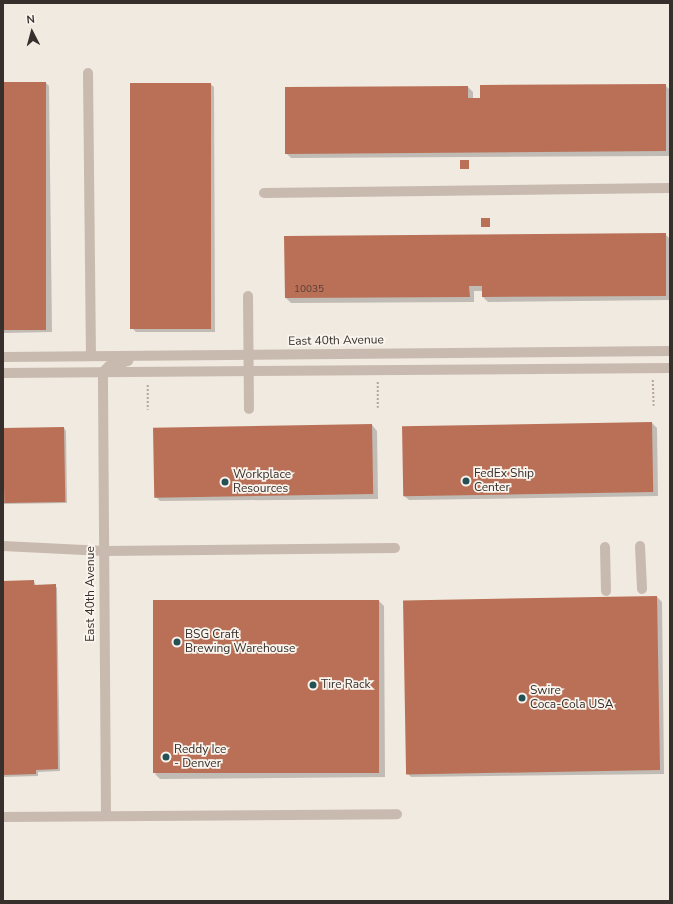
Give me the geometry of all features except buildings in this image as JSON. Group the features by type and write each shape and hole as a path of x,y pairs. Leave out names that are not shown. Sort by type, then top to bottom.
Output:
{"street":[{"path":"88,73 91,356"},
{"path":"264,193 670,188"},
{"path":"248,296 249,409"},
{"name":"East 40th Avenue","path":"3,357 670,351"},
{"path":"103,372 115,363 156,356"},
{"path":"3,373 670,368"},
{"name":"East 40th Avenue","path":"103,372 106,816"},
{"path":"3,546 104,551 395,548"},
{"path":"640,546 642,590"},
{"path":"605,547 606,591"},
{"path":"3,817 397,814"}],"path":[{"path":"653,380 654,406"},
{"path":"378,382 378,408"},
{"path":"148,385 148,410"}],"place":[{"name":"FedEx Ship Center","path":"466,481"},
{"name":"Workplace Resources","path":"225,482"},
{"name":"BSG Craft Brewing Warehouse","path":"177,642"},
{"name":"Tire Rack","path":"313,685"},
{"name":"Swire Coca-Cola USA","path":"522,698"},
{"name":"Reddy Ice - Denver","path":"166,757"}]}
